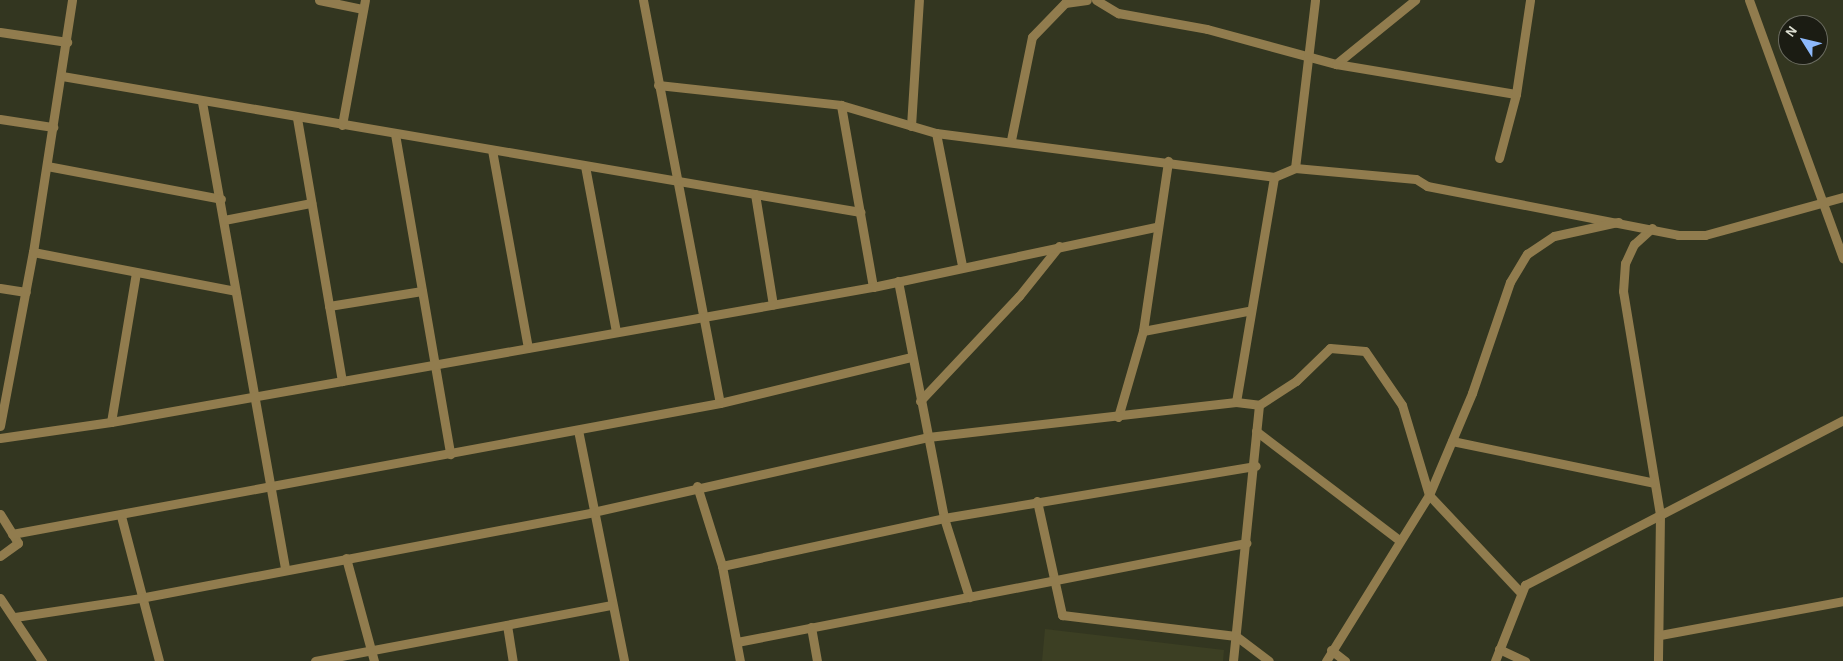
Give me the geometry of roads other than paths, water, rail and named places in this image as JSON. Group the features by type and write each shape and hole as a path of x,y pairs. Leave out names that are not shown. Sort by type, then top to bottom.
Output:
{"street":[{"path":"0,426 33,252 62,76 72,0"},
{"path":"319,0 364,5 342,125"},
{"path":"643,0 720,403"},
{"path":"911,126 919,0"},
{"path":"1011,140 1032,37 1065,3 1087,0"},
{"path":"1096,0 1118,12 1207,29 1336,64 1516,94"},
{"path":"1296,168 1315,0"},
{"path":"1336,64 1415,0"},
{"path":"1499,158 1516,94 1530,0"},
{"path":"1749,0 1843,258"},
{"path":"0,32 67,42"},
{"path":"62,76 202,102 860,212"},
{"path":"658,85 841,104 936,133 1011,140 1274,177 1296,168 1416,179 1427,186 1652,228 1705,234 1843,197"},
{"path":"202,102 221,199 235,291 285,570"},
{"path":"841,104 873,287"},
{"path":"296,118 342,381"},
{"path":"0,120 53,127"},
{"path":"936,133 962,265"},
{"path":"395,134 450,454"},
{"path":"492,150 528,348"},
{"path":"1118,417 1144,331 1155,226 1168,161"},
{"path":"47,166 221,199"},
{"path":"585,166 616,332"},
{"path":"1236,402 1248,311 1274,177"},
{"path":"755,194 772,305"},
{"path":"224,220 311,203"},
{"path":"1326,661 1399,540 1429,495 1452,441 1510,282 1526,254 1554,236 1621,222"},
{"path":"0,438 111,422 873,287 962,265 1155,226"},
{"path":"1652,228 1631,250 1623,291 1660,515 1660,634 1658,661"},
{"path":"920,401 1019,296 1059,246"},
{"path":"33,252 235,291"},
{"path":"111,422 136,273"},
{"path":"898,281 911,357 944,518 969,597"},
{"path":"0,288 26,292"},
{"path":"329,306 422,291"},
{"path":"1144,331 1248,311"},
{"path":"15,617 140,598 593,512 697,486 928,437 1118,417 1236,402 1259,405 1296,381 1315,358 1330,348 1364,351 1402,404 1429,495 1520,592"},
{"path":"12,534 121,516 720,403 911,357"},
{"path":"1233,661 1256,466 1256,431 1259,405"},
{"path":"1495,661 1520,592 1533,580 1843,420"},
{"path":"578,430 624,661"},
{"path":"1256,431 1399,540"},
{"path":"1452,441 1654,483"},
{"path":"722,566 944,518 1256,466"},
{"path":"697,486 722,566 740,661"},
{"path":"1038,501 1060,609 1068,618 1236,636 1269,661"},
{"path":"0,514 18,543 0,556"},
{"path":"121,516 140,598 159,661"},
{"path":"737,642 969,597 1055,578 1246,543"},
{"path":"346,558 374,661"},
{"path":"0,598 15,617 42,661"},
{"path":"1660,634 1843,601"},
{"path":"314,661 612,605"},
{"path":"507,625 514,661"},
{"path":"811,628 817,661"},
{"path":"1499,649 1525,661"},
{"path":"1331,650 1345,661"}]}
